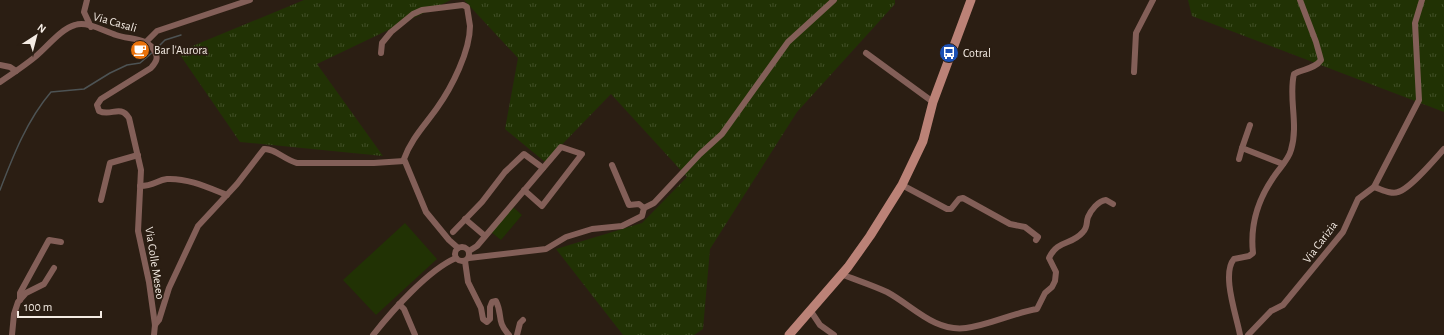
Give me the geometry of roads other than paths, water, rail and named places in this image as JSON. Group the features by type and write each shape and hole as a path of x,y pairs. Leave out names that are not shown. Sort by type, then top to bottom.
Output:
{"main road":[{"path":"789,335 841,274 870,236 902,185 922,141 933,102 972,0"}],"street":[{"path":"87,0 84,12 91,27"},
{"path":"146,42 157,31 250,0"},
{"path":"373,335 399,304 433,274 456,258 546,249 566,237 592,229 622,226 642,216 644,208 654,203 700,154 722,134 788,42 834,0"},
{"path":"1134,72 1136,33 1153,0"},
{"path":"1240,335 1231,295 1229,268 1234,259 1249,256 1253,253 1251,240 1258,208 1273,178 1291,149 1295,119 1294,74 1299,70 1313,67 1320,60 1316,42 1300,0"},
{"path":"1422,0 1415,23 1419,100 1374,186 1392,193 1399,192 1427,170 1444,149"},
{"path":"381,53 382,43 390,32 413,14 422,10 464,2 467,7 470,26 467,44 459,68 446,94 408,147 404,161 426,212 449,240 458,248 465,247 468,282 481,308 483,319 487,322 490,319 490,307 492,302 496,301 499,307 499,319 509,335"},
{"name":"Via Casali","path":"0,82 16,72 59,35 74,25 84,24 118,36 146,42"},
{"name":"Via Colle Meseo","path":"146,42 153,47 157,55 156,62 151,68 101,99 97,105 98,112 104,114 121,111 129,118 141,170 138,231 149,282 155,325 154,335"},
{"path":"866,53 933,102"},
{"path":"0,65 10,67 16,72"},
{"path":"1239,159 1250,125"},
{"path":"467,257 524,190 561,147 582,154 542,206 524,190"},
{"path":"1242,148 1283,164"},
{"path":"155,325 159,320 169,288 198,226 246,173 264,149 270,149 286,160 296,163 374,163 404,161"},
{"path":"453,232 482,202 505,172 524,154 543,168"},
{"path":"101,200 110,163 138,155"},
{"path":"612,165 629,205 639,204 644,208"},
{"path":"140,186 150,186 165,179 188,180 227,195"},
{"path":"902,185 948,209 952,209 959,198 963,198 1010,224 1025,227 1038,236 1036,240"},
{"name":"Via Carizia","path":"1248,335 1271,311 1283,305 1344,232 1358,199 1374,186"},
{"path":"841,274 887,292 929,321 946,327 966,328 1002,319 1037,309 1045,293 1052,287 1054,281 1056,272 1049,259 1054,249 1059,244 1070,241 1082,233 1087,227 1089,216 1099,203 1106,200 1113,204"},
{"path":"465,219 485,236"},
{"path":"20,300 20,293 46,243 49,240 61,242"},
{"path":"456,258 455,252 458,248"},
{"path":"12,335 14,314 20,300 26,293 44,284 54,268"},
{"path":"399,304 404,309 415,335"},
{"path":"810,310 820,325 834,335"},
{"path":"518,335 520,323 523,320"}],"waterway":[{"path":"156,49 165,40 181,35"},
{"path":"0,190 28,126 42,103 51,92 84,89 110,73 127,65 140,63 153,52"}],"place":[{"name":"Bar l'Aurora","path":"140,50"},
{"name":"Cotral","path":"949,53"}]}
